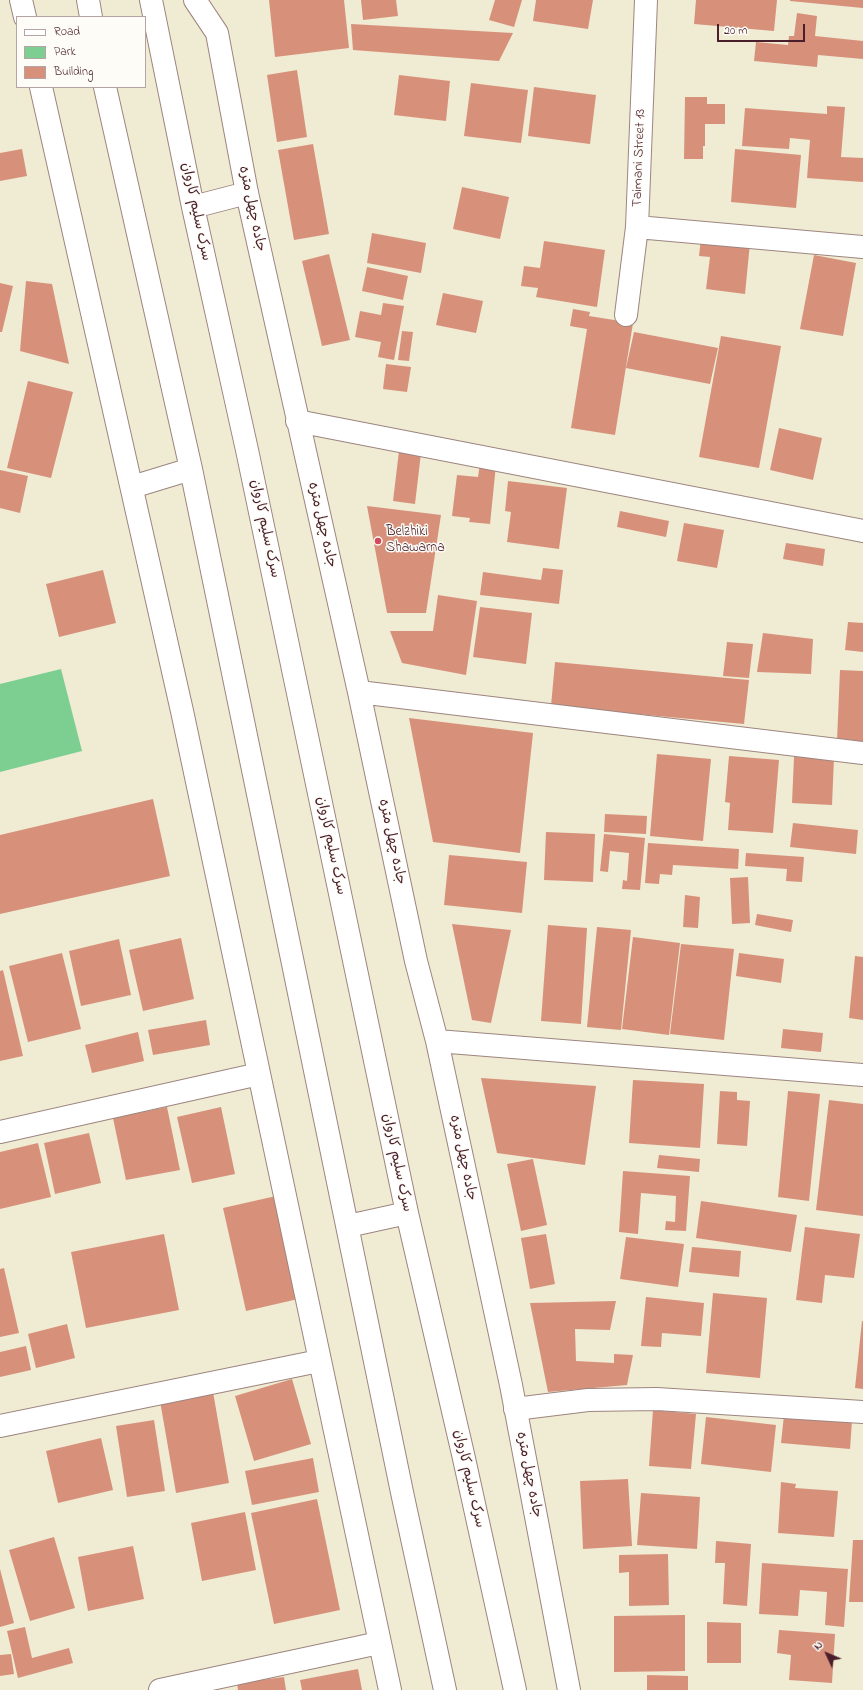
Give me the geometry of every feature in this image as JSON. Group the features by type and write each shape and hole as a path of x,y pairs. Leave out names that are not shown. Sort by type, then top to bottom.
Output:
{"street":[{"path":"21,0 25,16"},
{"path":"88,0 91,16"},
{"name":"سرک سلیم کاروان","path":"151,0 193,207 247,450 407,1213 463,1454 515,1690"},
{"name":"جاده چهل متره","path":"195,0 217,33 247,193 359,692 416,961 437,1042 515,1409 569,1690"},
{"name":"Taimani Street 13","path":"626,315 637,227 646,0"},
{"path":"42,88 184,718 390,1690"},
{"path":"105,88 191,469 403,1497 445,1690"},
{"path":"193,207 247,193"},
{"path":"637,227 863,247"},
{"path":"297,421 863,531"},
{"path":"132,487 191,469"},
{"path":"359,692 863,753"},
{"path":"437,1042 863,1075"},
{"path":"0,1132 259,1074"},
{"path":"348,1226 407,1213"},
{"path":"0,1426 319,1360"},
{"path":"515,1409 588,1400 657,1399 863,1412"},
{"path":"160,1690 379,1643"}],"green space":[{"path":"61,669 82,751 0,772 0,684"}],"building":[{"path":"269,0 344,0 349,48 275,57"},
{"path":"361,0 396,0 398,16 363,20"},
{"path":"495,0 522,0 514,27 489,20"},
{"path":"536,0 593,0 588,29 533,21"},
{"path":"696,0 777,0 774,31 694,24"},
{"path":"863,0 863,8 790,1"},
{"path":"797,13 817,16 815,36 863,41 863,59 818,55 817,67 754,61 756,42 788,45 789,36 794,36"},
{"path":"351,24 513,33 499,61 353,50"},
{"path":"297,70 307,137 277,142 267,75"},
{"path":"399,75 450,81 446,121 394,115"},
{"path":"471,83 528,90 521,143 464,136"},
{"path":"534,87 596,95 590,144 528,136"},
{"path":"685,97 707,97 707,104 725,104 725,124 705,124 705,146 703,146 703,159 684,159"},
{"path":"827,106 845,107 841,157 863,158 863,182 807,178 810,140 790,138 789,149 742,146 745,108 827,114"},
{"path":"313,144 329,234 294,240 278,150"},
{"path":"22,149 27,176 0,181 0,153"},
{"path":"735,149 801,155 796,208 731,202"},
{"path":"462,187 509,197 500,239 453,229"},
{"path":"372,233 426,243 421,273 367,263"},
{"path":"701,238 750,243 745,294 706,289 710,257 699,256"},
{"path":"544,241 605,250 597,307 536,297 538,288 521,286 524,266 540,268"},
{"path":"329,254 350,340 322,346 302,261"},
{"path":"814,255 856,263 843,336 800,329"},
{"path":"367,267 408,276 403,300 362,291"},
{"path":"26,281 52,284 69,364 20,351"},
{"path":"0,283 13,286 2,332 0,332"},
{"path":"443,293 483,301 476,333 436,325"},
{"path":"383,303 404,306 394,360 378,357 381,342 355,337 360,311 381,315"},
{"path":"573,309 590,312 589,316 633,323 615,435 571,428 587,329 570,326"},
{"path":"402,331 413,332 409,361 398,360"},
{"path":"634,332 718,348 710,384 626,368"},
{"path":"721,336 781,346 759,468 699,457"},
{"path":"386,364 411,367 407,392 383,389"},
{"path":"28,381 73,392 51,478 7,468"},
{"path":"779,428 822,438 813,480 770,470"},
{"path":"399,451 421,453 415,504 393,501"},
{"path":"480,463 496,465 490,524 469,522 470,518 452,516 457,475 478,477"},
{"path":"0,470 28,476 20,513 0,508"},
{"path":"508,481 567,488 559,549 507,542 511,512 505,511"},
{"path":"367,506 441,515 426,613 387,613"},
{"path":"620,511 669,521 666,537 617,527"},
{"path":"684,523 724,530 717,568 677,561"},
{"path":"786,543 825,549 823,566 783,559"},
{"path":"543,568 563,570 559,604 480,595 483,572 541,580"},
{"path":"103,570 116,623 59,637 46,584"},
{"path":"438,595 477,601 466,675 402,663 390,631 433,631"},
{"path":"480,607 532,613 526,664 473,657"},
{"path":"848,622 863,623 863,652 845,650"},
{"path":"763,633 813,639 811,674 757,672"},
{"path":"727,642 753,644 749,678 723,676"},
{"path":"555,662 749,680 744,724 551,706"},
{"path":"840,670 863,671 863,742 837,741"},
{"path":"409,718 533,733 520,853 433,842"},
{"path":"657,754 711,759 703,841 650,836"},
{"path":"729,756 779,760 773,833 728,830 730,803 725,802"},
{"path":"794,757 834,758 832,805 792,803"},
{"path":"153,799 170,876 0,914 0,835"},
{"path":"605,814 647,816 646,834 604,832"},
{"path":"793,823 858,830 856,854 790,847"},
{"path":"546,832 595,834 593,882 544,880"},
{"path":"604,834 645,838 640,890 622,889 623,880 627,881 629,853 610,851 608,872 600,871"},
{"path":"648,843 739,849 738,869 673,865 672,875 660,874 659,884 645,883"},
{"path":"746,853 804,857 802,882 786,881 787,869 745,866"},
{"path":"449,855 527,862 522,913 444,905"},
{"path":"748,877 750,923 732,924 730,878"},
{"path":"685,895 700,897 698,928 683,927"},
{"path":"757,914 793,920 791,932 755,925"},
{"path":"452,924 511,930 491,1023 472,1020"},
{"path":"548,925 587,928 581,1024 541,1021"},
{"path":"597,927 631,930 621,1030 587,1027"},
{"path":"633,937 680,943 669,1035 622,1029"},
{"path":"181,938 194,999 143,1011 129,950"},
{"path":"119,939 131,995 81,1006 69,951"},
{"path":"681,944 734,949 724,1040 670,1034"},
{"path":"62,953 81,1029 28,1042 9,966"},
{"path":"739,953 784,959 781,983 736,976"},
{"path":"855,956 863,957 863,1020 849,1018"},
{"path":"3,970 23,1056 0,1061 0,971"},
{"path":"206,1020 210,1045 153,1055 148,1030"},
{"path":"783,1029 823,1033 821,1052 781,1048"},
{"path":"138,1032 144,1061 92,1073 85,1045"},
{"path":"481,1078 596,1086 585,1165 497,1153"},
{"path":"633,1080 704,1084 700,1148 629,1143"},
{"path":"720,1091 737,1092 737,1100 750,1101 747,1146 717,1144"},
{"path":"788,1091 820,1094 809,1201 778,1197"},
{"path":"829,1100 863,1104 863,1216 816,1210"},
{"path":"167,1107 180,1170 126,1180 113,1118"},
{"path":"221,1107 235,1174 192,1183 177,1117"},
{"path":"89,1133 101,1183 55,1194 44,1143"},
{"path":"38,1143 51,1197 0,1209 0,1152"},
{"path":"659,1155 700,1159 699,1172 657,1168"},
{"path":"533,1159 547,1225 521,1231 507,1164"},
{"path":"623,1171 690,1176 686,1231 665,1230 666,1221 675,1222 676,1196 641,1193 638,1234 619,1232"},
{"path":"276,1196 298,1299 246,1311 223,1208"},
{"path":"701,1201 797,1215 791,1252 696,1238"},
{"path":"805,1227 860,1234 854,1278 825,1275 822,1303 796,1300"},
{"path":"164,1234 179,1310 86,1328 71,1252"},
{"path":"546,1234 555,1284 530,1289 521,1238"},
{"path":"626,1237 684,1244 678,1287 620,1279"},
{"path":"692,1247 741,1251 739,1277 689,1272"},
{"path":"4,1268 19,1333 0,1337 0,1269"},
{"path":"713,1293 767,1298 760,1378 706,1373"},
{"path":"646,1297 704,1303 701,1336 662,1333 661,1347 641,1346"},
{"path":"616,1301 610,1330 575,1329 576,1361 614,1363 614,1354 633,1355 627,1385 548,1392 530,1303"},
{"path":"863,1321 863,1389 855,1388"},
{"path":"67,1324 75,1358 36,1368 28,1334"},
{"path":"26,1346 31,1370 0,1377 0,1352"},
{"path":"292,1379 311,1444 254,1461 235,1396"},
{"path":"213,1392 229,1483 176,1493 160,1401"},
{"path":"653,1410 696,1414 691,1469 649,1466"},
{"path":"784,1415 852,1421 850,1449 781,1443"},
{"path":"706,1417 776,1425 771,1472 701,1464"},
{"path":"154,1420 165,1491 127,1497 116,1426"},
{"path":"101,1438 113,1490 58,1503 46,1451"},
{"path":"313,1458 319,1492 252,1505 245,1471"},
{"path":"628,1479 632,1546 583,1549 580,1481"},
{"path":"781,1482 796,1484 795,1488 838,1491 834,1537 778,1533"},
{"path":"641,1493 700,1497 697,1549 637,1545"},
{"path":"317,1499 340,1610 274,1624 251,1513"},
{"path":"245,1512 256,1570 202,1581 191,1523"},
{"path":"54,1537 75,1608 30,1621 9,1550"},
{"path":"853,1540 863,1540 863,1602 849,1602"},
{"path":"716,1541 751,1544 747,1606 723,1604 725,1563 715,1563"},
{"path":"133,1546 144,1599 88,1611 78,1557"},
{"path":"668,1554 669,1605 629,1606 629,1572 619,1573 619,1555"},
{"path":"762,1563 848,1569 844,1627 825,1625 827,1592 800,1590 798,1616 759,1614"},
{"path":"0,1569 14,1623 0,1627"},
{"path":"685,1615 685,1671 614,1672 614,1616"},
{"path":"707,1622 741,1623 741,1663 707,1663"},
{"path":"25,1627 32,1658 69,1648 73,1663 18,1678 7,1631"},
{"path":"779,1630 835,1634 832,1683 789,1680 791,1655 777,1653"},
{"path":"11,1654 14,1674 0,1676 0,1655"},
{"path":"358,1669 362,1690 302,1690 300,1680"},
{"path":"647,1675 688,1676 688,1690 647,1690"},
{"path":"284,1677 286,1690 238,1690 237,1683"}],"place":[{"name":"Belzhiki Shawarna","path":"378,541"}]}
